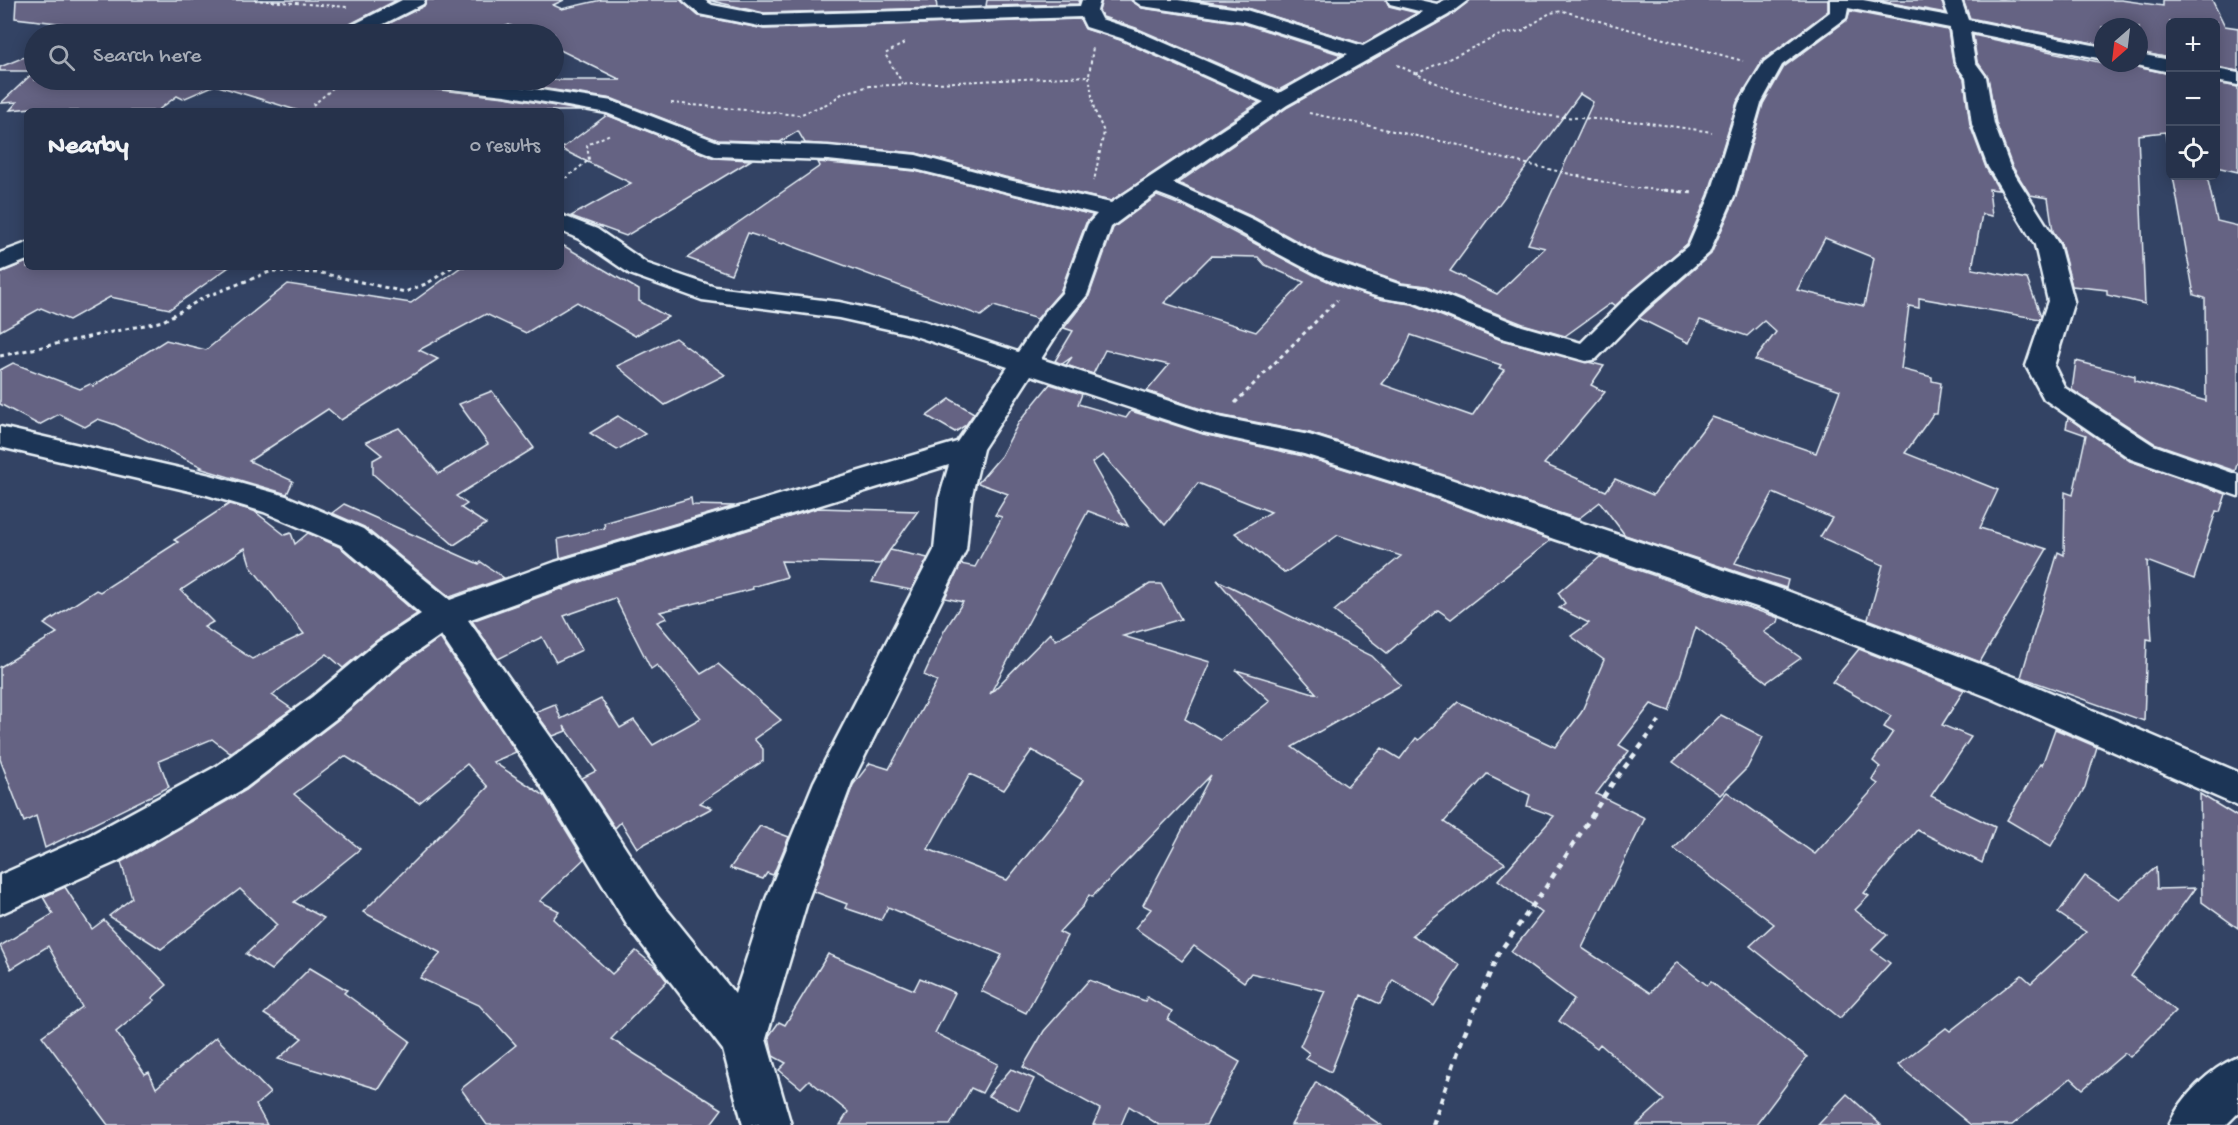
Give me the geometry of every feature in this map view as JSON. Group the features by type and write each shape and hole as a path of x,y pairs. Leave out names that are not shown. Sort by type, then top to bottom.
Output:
{"street":[{"path":"369,24 416,0"},
{"path":"692,0 706,10 764,21 916,16 1090,6 1092,23 1128,34 1278,102"},
{"path":"1142,0 1246,16 1365,53"},
{"path":"1397,0 1450,6"},
{"path":"1156,185 1174,191 1245,225 1314,263 1357,280 1399,293 1417,294 1512,332 1586,353 1637,302 1700,248 1722,196 1750,103 1774,62 1839,14 1839,1 1955,12 2094,51"},
{"path":"510,90 619,110 715,149 828,153 916,162 1009,188 1101,208 1156,185 1278,102 1450,6"},
{"path":"1955,12 1965,63 1976,77 1983,124 1999,167 2047,245 2061,301 2040,366 2054,393 2142,452 2238,486"},
{"path":"2148,62 2166,65"},
{"path":"2220,76 2238,79"},
{"path":"743,1039 787,899 833,782 950,550 955,499 968,449 1022,364 1053,319 1074,295 1100,224 1101,208"},
{"path":"564,223 588,234 639,269 711,294 839,310 892,322 1213,425 1320,448 1775,600 2004,688 2238,790"},
{"path":"0,263 24,251"},
{"path":"0,436 210,485 275,504 352,537 444,615 569,795 642,911 743,1039 767,1125"},
{"path":"0,895 104,848 231,777 325,707 390,652 444,615 567,571 968,449"},
{"path":"2193,1125 2238,1080"}],"path":[{"path":"254,0 390,13"},
{"path":"1416,74 1502,34 1522,31 1550,12 1563,11 1770,69"},
{"path":"903,84 885,54 920,34 916,16"},
{"path":"1101,208 1100,163 1104,132 1094,109 1089,76 1094,46 1104,36 1128,34"},
{"path":"1365,53 1455,91 1548,116 1642,122 1740,136"},
{"path":"619,110 641,103 670,103 799,115 828,103 843,93 870,86 1089,76"},
{"path":"314,108 313,105 331,90"},
{"path":"1278,102 1626,187 1722,196"},
{"path":"564,180 589,160 587,145 639,118"},
{"path":"0,356 163,321 206,297 272,270 321,273 405,292 428,283 448,270"},
{"path":"1213,425 1357,280"},
{"path":"1433,1125 1463,1037 1498,954 1546,887 1612,784 1660,720"}],"building":[{"path":"16,0 397,0 350,24 66,24 15,18"},
{"path":"427,0 564,0 553,5 562,9 601,0 681,0 699,16 764,29 1080,19 1085,29 1120,40 1259,102 1111,201 1005,177 916,153 805,143 798,131 780,142 718,140 613,99 553,90 564,90 564,80 621,80 564,52 564,24 388,24 424,6"},
{"path":"708,0 936,0 937,8 764,13"},
{"path":"987,0 1080,0 1078,4 986,6"},
{"path":"1102,0 1131,0 1142,8 1242,23 1342,55 1279,90 1136,28 1103,17 1099,11"},
{"path":"1193,0 1386,0 1389,6 1417,13 1363,44 1247,8"},
{"path":"1470,0 1828,0 1828,11 1763,60 1737,102 1708,195 1687,244 1615,306 1611,303 1565,336 1523,324 1427,286 1402,283 1324,256 1255,218 1178,183 1288,107 1449,17","holes":["1580,94 1593,102 1528,244 1545,248 1497,294 1450,271"]},
{"path":"1875,0 1941,0 1946,13"},
{"path":"1963,0 2121,0 2163,6 2163,0 2212,0 2225,26 2238,28 2238,71 2220,68 2220,18 2166,18 2166,57 2148,54 2148,18 2094,18 2094,43 1970,18"},
{"path":"1850,11 1948,30 1953,63 1964,79 1970,125 1986,168 1999,190 1989,189 1992,216 1982,214 1972,269 2027,279 2041,316 2040,319 1919,298 1919,308 1909,306 1901,369 1932,377 1932,381 1941,383 1937,414 1933,414 1905,453 1998,490 1980,528 2047,549 1980,662 1868,619 1883,565 1820,537 1832,518 1773,493 1735,563 1788,580 1786,588 1625,535 1600,502 1578,519 1310,433 1219,415 1147,391 1169,365 1105,350 1093,374 1066,365 1072,357 1062,364 1055,361 1073,331 1064,328 1089,296 1113,228 1157,196 1188,208 1314,275 1346,289 1379,299 1412,304 1501,340 1604,366 1591,385 1605,392 1544,464 1606,491 1615,479 1653,495 1712,417 1816,453 1840,390 1755,360 1776,332 1764,321 1747,336 1700,320 1689,343 1639,318 1711,254 1736,197 1763,104 1784,67 1847,20","holes":["1825,238 1874,258 1864,306 1797,290","1211,256 1258,257 1265,265 1304,282 1256,332 1164,303","1411,335 1501,365 1499,368 1504,370 1472,416 1381,384 1399,362"]},
{"path":"1973,35 2094,61 2094,72 2148,72 2148,69 2166,73 2166,138 2165,132 2138,135 2145,304 2107,295 2107,290 2072,286 2061,244 2053,231 2048,198 2030,195 2012,166 1996,123 1988,77 1977,61"},
{"path":"24,57 24,71 0,71 0,67"},
{"path":"24,81 24,90 204,90 183,99 177,96 161,108 24,108 10,110 17,102 1,103"},
{"path":"2220,84 2238,87 2238,172 2220,168"},
{"path":"231,90 440,90 505,97 583,111 564,111 564,108 289,108"},
{"path":"607,115 714,158 751,160 626,236 571,216 631,183 564,150 564,147"},
{"path":"818,162 915,171 1093,215 1086,223 1060,292 1037,319 994,306 981,316 784,243 748,233 731,274 687,258 820,166"},
{"path":"2174,180 2208,180 2217,221 2238,226 2238,461 2235,471 2154,443 2072,390 2076,361 2135,376 2135,381 2206,401 2205,298 2194,295"},
{"path":"564,246 639,290 639,301 668,317 635,336 577,302 526,333 486,314 419,350 438,359 341,420 328,409 249,461 293,481 287,494 199,468 202,467 116,425 98,419 85,427 59,414 39,425 0,404 0,370 13,363 80,389 90,384 93,386 166,340 206,350 288,284 411,303 457,270 564,270"},
{"path":"24,263 24,270 225,270 170,309 110,297 69,320 41,308 0,331 0,273"},
{"path":"675,338 725,375 665,405 617,366"},
{"path":"1050,384 1082,394 1078,404 1126,418 1131,411 1203,434 1303,456 1415,491 1551,540 1451,619 1438,610 1387,653 1334,611 1401,556 1338,535 1285,573 1235,533 1271,512 1198,483 1165,525 1103,455 1092,463 1128,526 1088,511 990,694 1050,633 1056,640 1150,584 1161,584 1181,619 1123,636 1210,662 1185,719 1221,740 1270,701 1236,670 1317,694 1217,580 1372,656 1401,685 1292,747 1347,786 1382,748 1400,759 1416,738 1419,740 1458,702 1555,747 1581,713 1604,660 1571,636 1589,623 1559,608 1565,603 1558,593 1600,557 1779,618 1778,622 1764,632 1801,658 1767,682 1696,627 1669,711 1651,704 1619,745 1629,751 1596,794 1645,818 1582,948 1650,993 1677,962 1707,985 1711,982 1807,1057 1756,1125 1637,1125 1664,1100 1600,1044 1597,1048 1559,1021 1574,999 1511,952 1542,913 1498,880 1554,816 1527,806 1530,795 1487,774 1444,822 1505,863 1412,935 1460,965 1434,1006 1393,980 1380,1004 1361,995 1331,1072 1306,1059 1309,1053 1300,1046 1325,991 1251,973 1244,982 1194,946 1182,961 1135,928 1151,909 1143,905 1211,775 1092,897 1089,895 1083,906 1059,932 1067,936 1026,1013 981,991 1002,955 888,907 881,920 845,908 847,904 813,891 853,785 870,763 889,769 937,681 924,675 944,631 963,602 945,598 961,564 975,567 1002,517 995,515 1008,494 978,483 1001,456 1019,422","holes":["1032,750 1083,780 1064,810 1007,880 928,849 970,774 1004,790"]},
{"path":"492,391 534,448 456,496 467,504 461,508 486,524 454,545 373,474 373,460 382,455 366,442 399,428 439,474 488,444 459,404"},
{"path":"950,399 974,413 966,425 955,432 927,416"},
{"path":"618,416 645,434 617,450 590,433"},
{"path":"2068,418 2130,461 2226,494 2220,512 2216,511 2194,579 2147,561 2152,640 2147,639 2144,721 2021,677 2058,552 2064,555 2065,492 2073,495 2086,435 2066,428"},
{"path":"691,498 692,505 735,506 560,558 558,539 605,528 604,523"},
{"path":"229,504 254,511 285,535 291,533 295,544 308,533 340,547 417,614 377,640 343,668 327,654 272,695 292,709 230,753 212,739 159,761 169,787 45,848 36,816 24,822 0,759 0,667 57,633 44,624 96,590 100,592 178,542 174,540","holes":["245,548 251,567 304,634 252,659 204,627 213,622 181,590"]},
{"path":"344,504 479,564 481,562 504,578 450,597 364,527 332,513"},
{"path":"818,508 918,511 880,564 781,561 787,577 752,587 753,589 660,612 667,618 657,622 701,674 718,664 781,720 754,739 763,749 763,761 700,803 712,808 637,848 621,822 615,828 582,778 596,771 564,726 566,731 553,736 535,712 555,704 561,719 601,699 620,728 634,720 653,745 701,718 657,665 651,669 615,598 564,616 582,650 556,662 542,637 498,659 472,621 561,589 564,590 580,582"},
{"path":"890,550 928,558 911,590 872,582"},
{"path":"440,638 516,752 493,762 545,796 584,859 540,901 559,911 553,919 612,974 636,951 657,968 667,981 611,1039 722,1109 710,1125 487,1125 461,1089 516,1045 479,1005 420,978 441,953 363,912 488,787 467,764 419,803 345,756 294,794 360,849 294,902 324,918 271,970 246,954 277,925 240,889 161,949 109,916 132,898 121,862 246,790 339,719 403,664"},
{"path":"1859,649 1964,690 1942,725 1971,737 1931,796 1995,827 1982,863 1917,830 1864,893 1869,896 1855,910 1887,935 1872,950 1890,963 1840,1018 1750,946 1774,924 1674,849 1727,792 1815,854 1878,784 1872,780 1880,767 1873,761 1893,732 1884,727 1891,716 1832,682"},
{"path":"1721,715 1763,737 1747,768 1720,795 1673,762"},
{"path":"2055,729 2097,747 2085,787 2051,846 2007,820 2040,764 2042,765"},
{"path":"2200,794 2238,817 2238,928 2202,902"},
{"path":"760,826 789,837 773,875 767,873 763,879 730,868"},
{"path":"2156,867 2157,889 2195,888 2131,976 2176,1011 2130,1057 2125,1053 2083,1089 2071,1078 2012,1125 1971,1125 1898,1065 1946,1028 1950,1031 2022,975 2031,983 2086,932 2058,913 2085,876 2119,899"},
{"path":"65,887 92,929 104,920 167,985 152,998 155,1000 116,1032 145,1074 149,1072 156,1088 216,1037 270,1093 256,1105 267,1125 108,1125 42,1036 82,1007 48,946 11,969 0,946 53,914 43,897"},
{"path":"828,954 914,990 920,978 955,993 935,1033 998,1064 982,1093 971,1088 950,1125 840,1125 848,1112 809,1080 801,1088 779,1070 786,1063 773,1056 769,1036 779,1022 785,1025"},
{"path":"310,968 347,990 344,993 410,1041 379,1089 278,1059 302,1038 264,1014"},
{"path":"1089,980 1145,1001 1147,997 1172,1011 1168,1020 1240,1062 1206,1125 1159,1125 1129,1106 1121,1125 1093,1125 1100,1109 1023,1067 1044,1031"},
{"path":"1011,1069 1034,1079 1019,1110 988,1096"},
{"path":"1316,1082 1381,1125 1291,1125"},
{"path":"1847,1094 1881,1125 1818,1125"}]}
